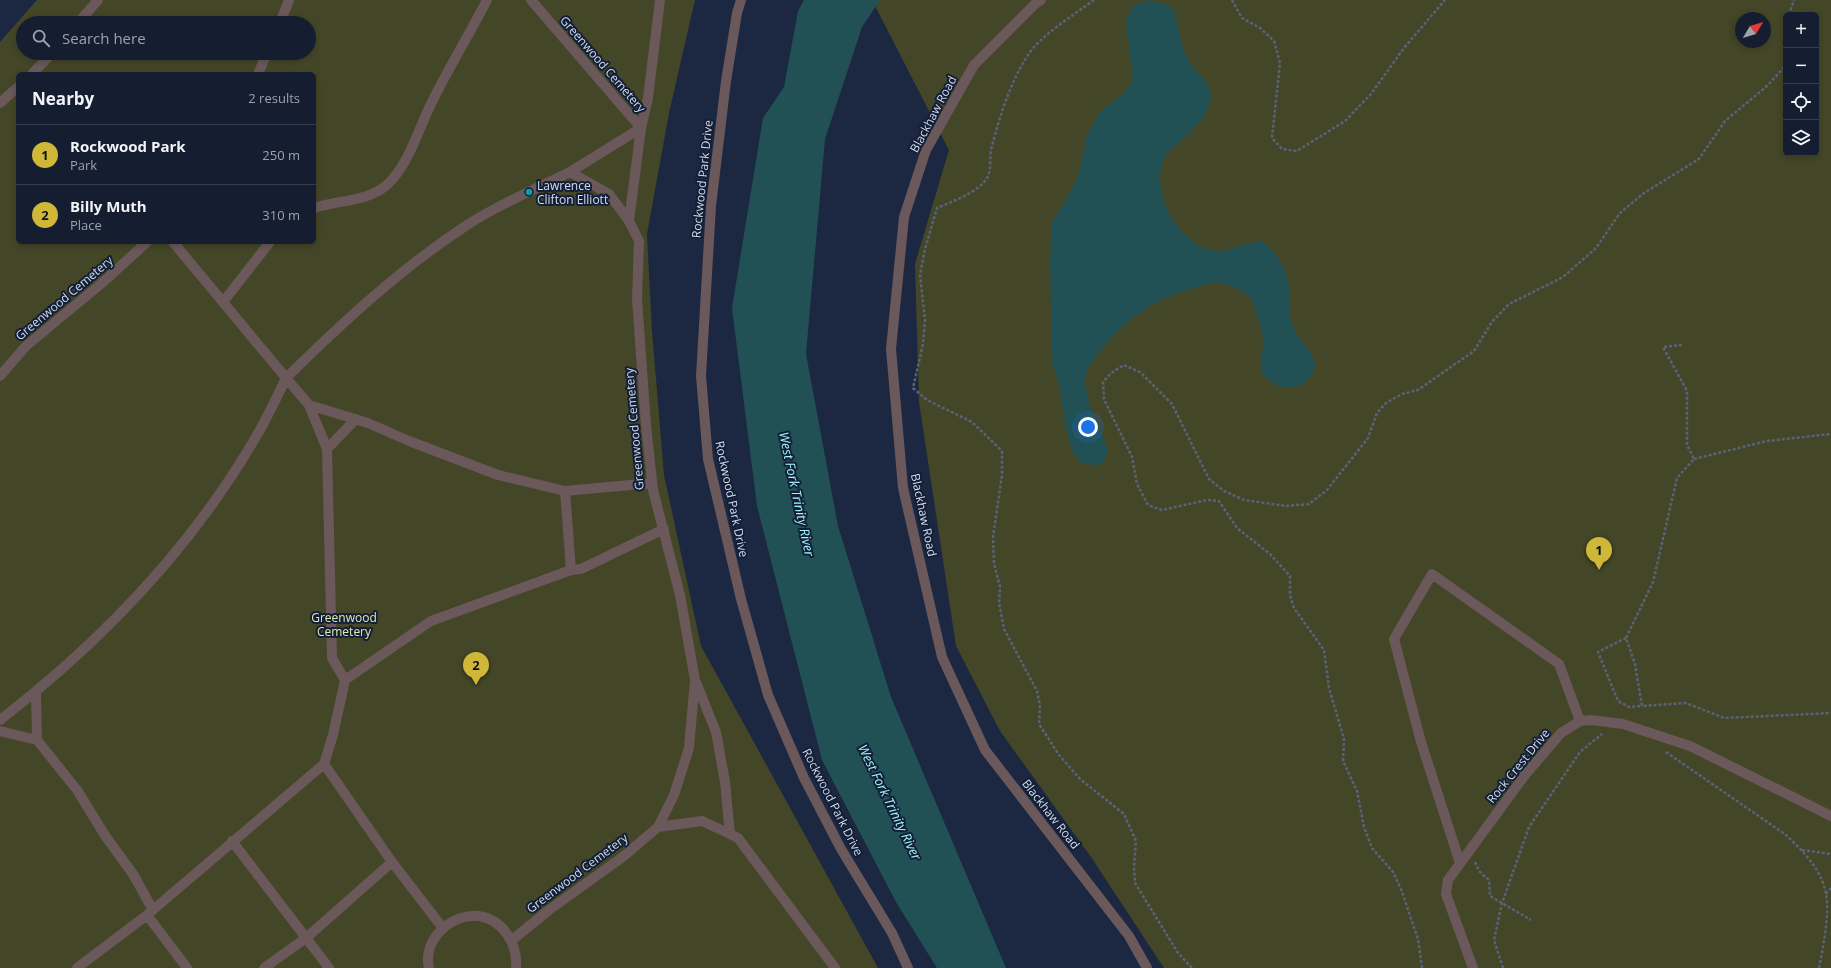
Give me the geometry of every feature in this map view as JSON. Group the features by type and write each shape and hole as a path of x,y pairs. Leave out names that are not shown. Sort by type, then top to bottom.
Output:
{"street":[{"path":"84,16 98,0"},
{"path":"283,16 289,0"},
{"path":"316,207 330,203 367,197 387,184 396,174 404,164 432,102 487,0"},
{"name":"Greenwood Cemetery","path":"531,0 640,128"},
{"name":"Greenwood Cemetery","path":"629,221 640,128 648,98 660,0"},
{"name":"Rockwood Park Drive","path":"741,0 737,13 726,81 711,206 701,376 708,459 741,599 768,695 804,778 841,849 892,932 908,968"},
{"name":"Blackhaw Road","path":"1041,0 1035,4 974,65 926,150 904,217 891,350 903,488 942,657 985,750 1129,936 1147,968"},
{"path":"35,72 46,60"},
{"path":"259,72 264,60"},
{"path":"0,103 16,89"},
{"name":"Greenwood Cemetery","path":"640,128 570,172 609,194 629,221 639,241 637,299 652,483 680,595 695,680 716,732 725,782 730,834"},
{"path":"0,720 36,692 86,648 147,584 189,535 224,486 257,434 286,378 365,303 431,250 496,208 570,172"},
{"name":"Greenwood Cemetery","path":"0,376 26,346 102,284 145,244"},
{"path":"77,968 150,912 324,764 333,736 345,680 332,658 328,449 309,405 175,244"},
{"path":"223,302 268,244"},
{"path":"309,405 356,419 498,475 565,490 652,483"},
{"path":"328,449 356,419"},
{"path":"565,490 571,570"},
{"path":"345,680 431,620 571,570 581,569 664,529"},
{"path":"1460,863 1421,742 1394,639 1432,574 1559,664 1580,722"},
{"name":"Greenwood Cemetery","path":"512,940 549,910 624,856 658,827 674,795 689,748 695,680"},
{"path":"36,692 37,740 77,790 106,837 133,874 150,912 187,968"},
{"name":"Rock Crest Drive","path":"1473,968 1446,894 1448,880 1525,775 1561,733 1580,722 1591,720 1623,724 1690,746 1831,816"},
{"path":"0,731 37,740"},
{"path":"324,764 392,862 442,928"},
{"path":"658,827 702,821 738,838 834,968"},
{"path":"232,841 329,968"},
{"path":"264,968 306,938 392,862"},
{"path":"429,968 432,941 442,928 457,919 479,916 499,925 512,940 517,957 516,968"}],"path":[{"path":"1094,0 1049,34 1028,54 1009,94 994,139 988,176 982,184 960,199 937,208 925,248 920,275 925,320 923,344 913,388 927,400 972,422 1002,451 1002,474 993,537 994,563 1000,587 999,603 1004,629 1037,691 1040,705 1039,724 1059,755 1080,779 1124,814 1136,841 1135,883 1178,953 1192,968"},
{"path":"1232,0 1242,18 1260,28 1274,41 1280,63 1272,138 1282,149 1297,151 1345,121 1371,94 1404,48 1446,0"},
{"path":"1790,12 1794,0"},
{"path":"1422,968 1418,939 1401,889 1393,872 1372,848 1364,827 1357,791 1343,761 1344,739 1329,688 1324,650 1294,608 1290,595 1290,576 1270,554 1237,528 1219,501 1207,500 1162,510 1148,505 1137,484 1132,458 1104,399 1103,382 1111,373 1124,365 1140,372 1172,404 1209,478 1224,491 1244,500 1286,506 1309,504 1327,490 1368,438 1377,413 1386,404 1402,394 1418,390 1474,351 1492,322 1509,304 1563,277 1596,248 1620,213 1644,193 1699,159 1725,121 1767,86 1783,67"},
{"path":"1682,345 1663,347 1687,391 1687,445 1694,459"},
{"path":"1831,434 1767,441 1694,459 1677,478 1653,582 1626,638 1598,652 1618,702 1629,707 1686,703 1724,718 1831,712"},
{"path":"1626,638 1635,664 1642,706"},
{"path":"1503,968 1494,940 1502,903 1529,827 1580,752 1601,734 1609,735"},
{"path":"1665,751 1786,835 1801,850 1818,872 1826,894 1825,935 1820,968"},
{"path":"1801,850 1831,854"},
{"path":"1469,851 1479,870 1489,880 1490,896 1531,920"},
{"path":"1826,894 1831,888"}],"green space":[{"name":"Greenwood Cemetery","path":"37,0 695,0 669,113 647,234 652,331 664,475 701,646 878,968 0,968 0,42 16,24 16,60 316,60 316,16 23,16"},
{"path":"872,0 1831,0 1831,968 1164,968 1091,857 1000,731 956,646 919,402 915,264 949,150"}],"water":[{"name":"West Fork Trinity River","path":"804,0 880,0 862,27 825,139 806,354 838,526 891,697 1006,968 937,968 896,902 822,760 757,506 732,308 763,118 784,87 798,11"},
{"path":"1149,0 1166,4 1173,9 1187,58 1207,84 1211,93 1210,104 1200,122 1167,154 1161,168 1160,183 1163,199 1179,228 1191,240 1204,248 1222,251 1252,242 1263,242 1269,247 1279,259 1285,272 1289,286 1290,315 1293,327 1313,357 1315,366 1312,374 1306,381 1293,388 1281,387 1266,378 1261,368 1263,342 1261,329 1253,303 1249,297 1241,291 1229,285 1224,283 1210,284 1168,297 1142,311 1119,330 1108,341 1087,371 1085,380 1086,391 1092,412 1108,452 1103,462 1096,466 1082,463 1074,454 1067,435 1059,384 1052,363 1050,260 1052,222 1074,186 1080,169 1087,134 1101,111 1127,90 1133,80 1126,22 1130,10 1139,3"}],"place":[{"name":"Lawrence Clifton Elliott","path":"529,192"},
{"name":"Rockwood Park","path":"1599,570"},
{"name":"Billy Muth","path":"476,685"}]}
